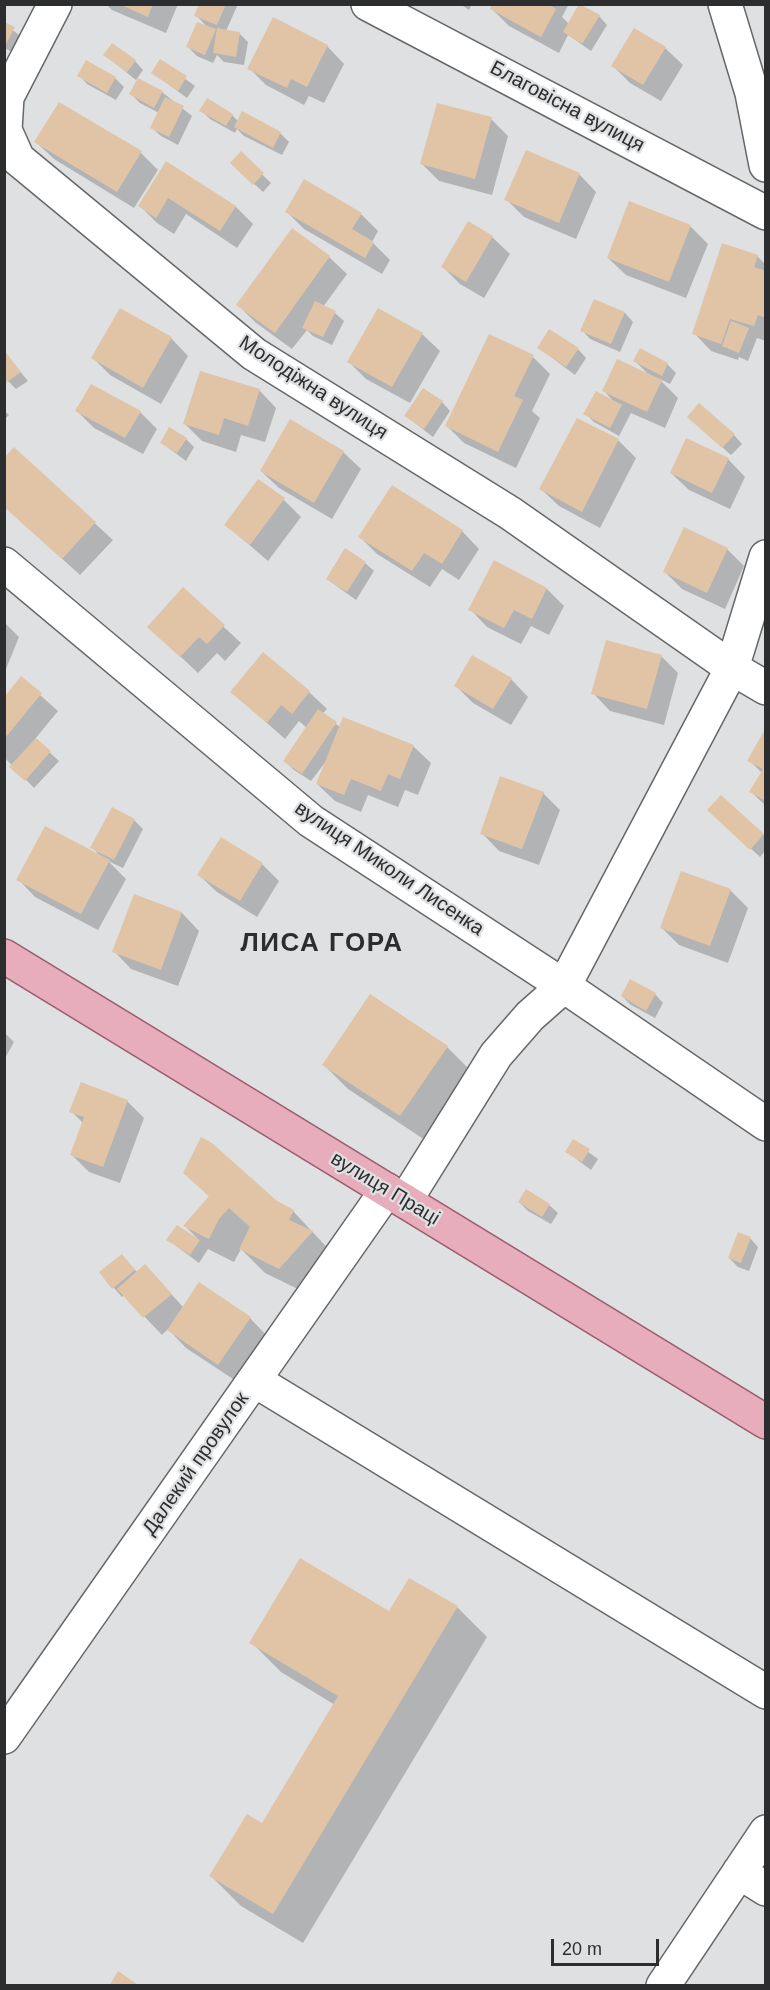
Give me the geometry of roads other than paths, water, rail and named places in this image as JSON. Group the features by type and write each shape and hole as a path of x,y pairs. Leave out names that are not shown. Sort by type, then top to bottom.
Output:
{"main road":[{"name":"вулиця Праці","path":"4,956 765,1422"}],"street":[{"name":"Молодіжна вулиця","path":"55,4 7,97 5,130 18,159 254,354 510,513 732,668 765,688"},
{"name":"Благовісна вулиця","path":"368,4 765,213"},
{"path":"725,4 752,93 765,165"},
{"path":"564,986 732,668 765,558"},
{"name":"вулиця Миколи Лисенка","path":"4,564 311,821 564,986 765,1124"},
{"name":"Далекий провулок","path":"4,1737 254,1380 396,1196 496,1055 530,1016 564,986"},
{"path":"254,1380 765,1692"},
{"path":"663,1986 752,1881 765,1832"}],"district":[{"name":"ЛИСА ГОРА","path":"322,944"}]}
